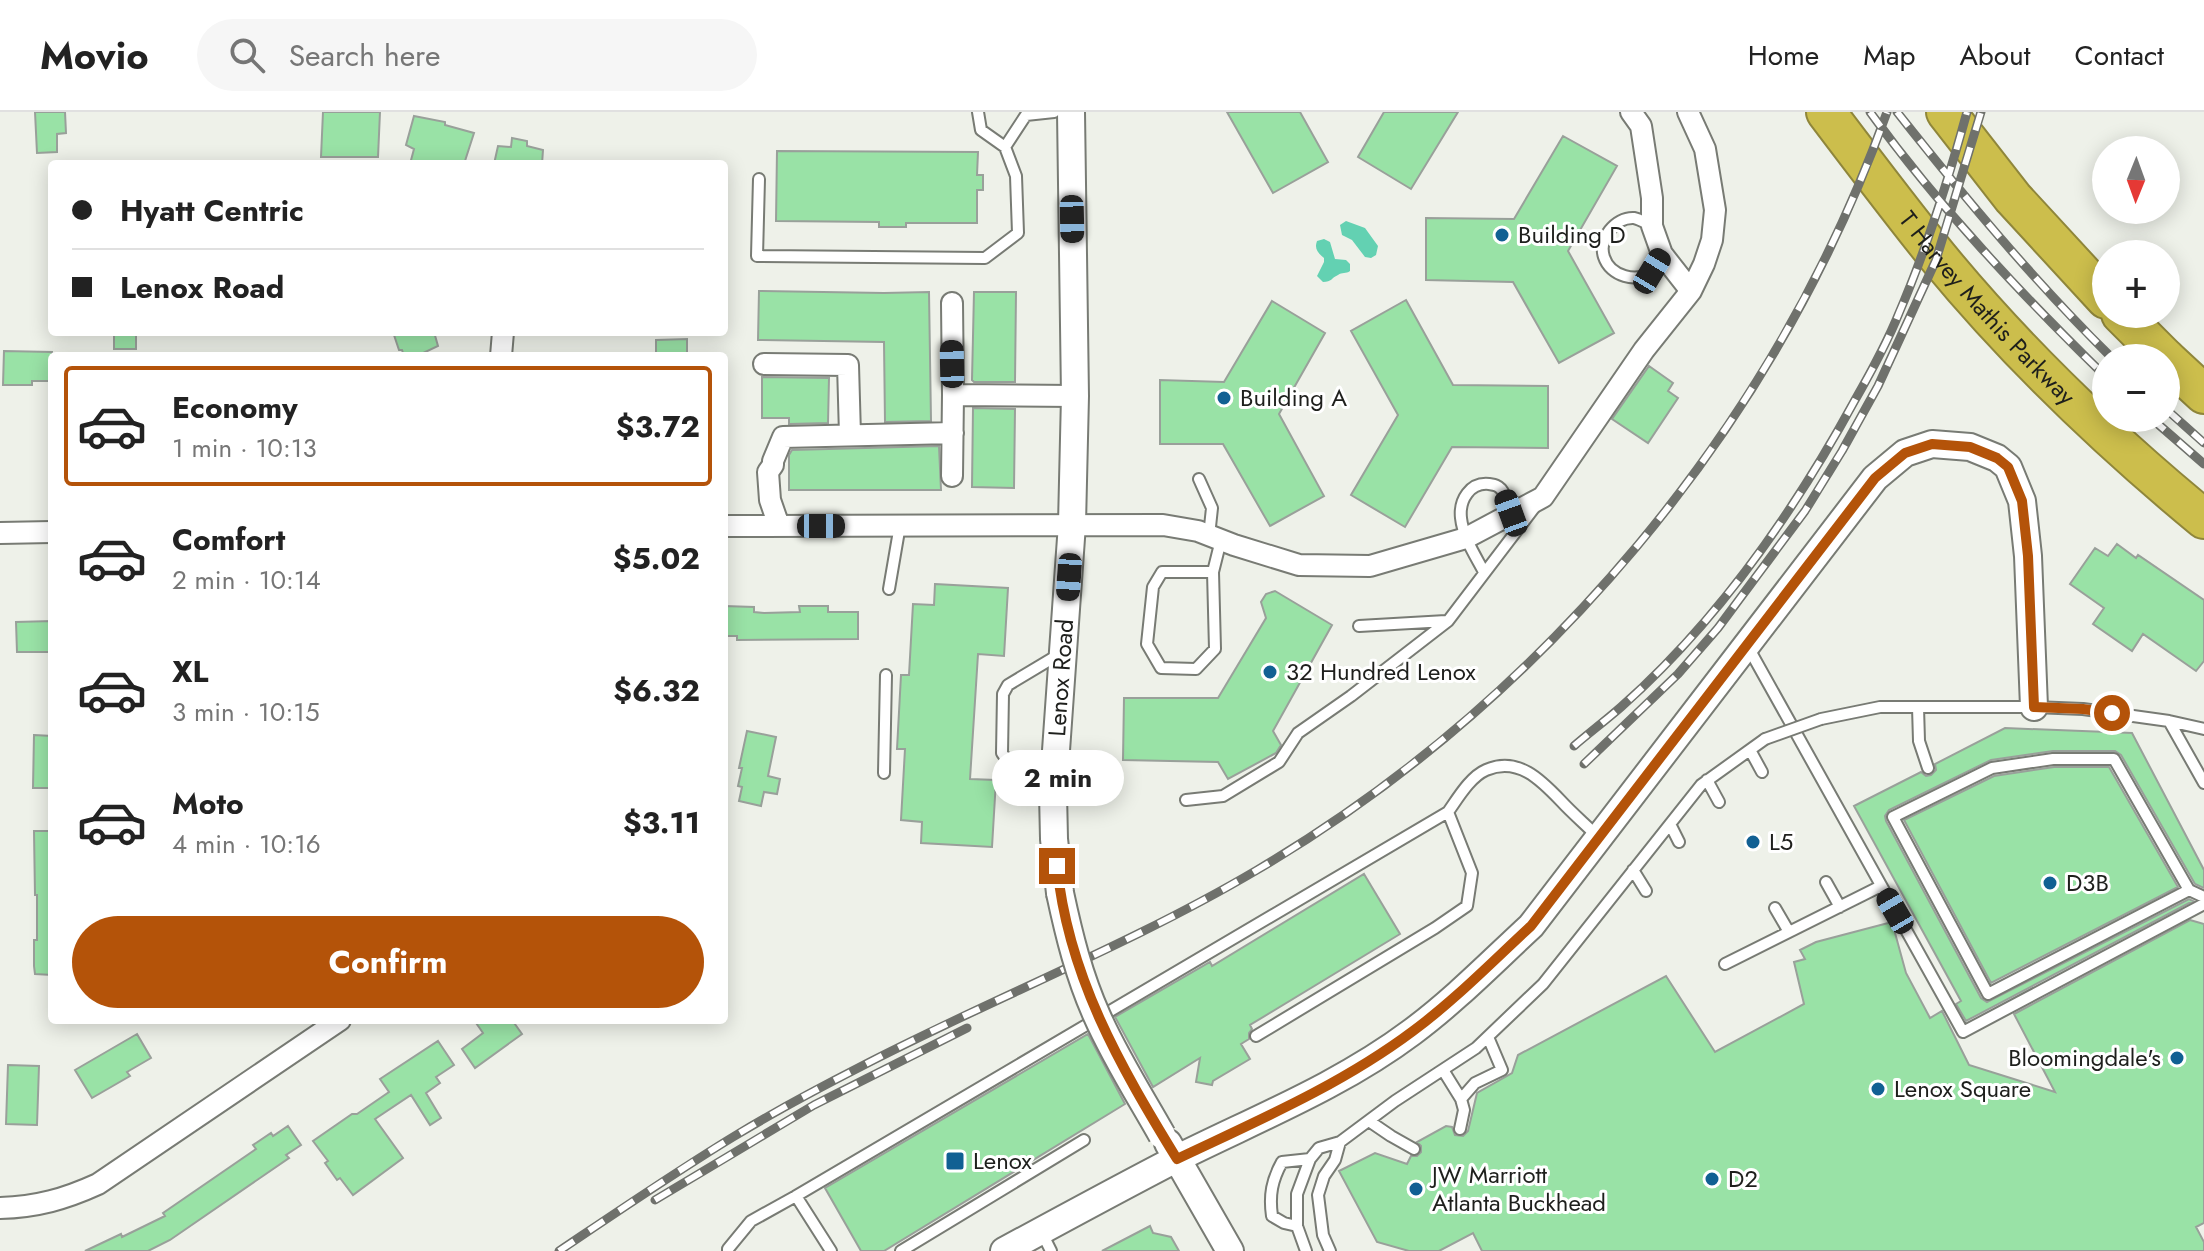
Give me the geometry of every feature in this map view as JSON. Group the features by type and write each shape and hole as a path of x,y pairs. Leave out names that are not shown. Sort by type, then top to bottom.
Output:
{"highway":[{"name":"T Harvey Mathis Parkway","path":"1826,112 1931,248 1987,312 2096,423 2204,519"},
{"path":"1946,112 2013,198 2092,284"},
{"path":"2135,328 2152,344"},
{"path":"2180,371 2204,394"}],"street":[{"name":"Lenox Road","path":"1071,112 1075,396 1072,524 1054,784 1054,839 1060,893 1074,954 1096,1014 1117,1057 1230,1251"},
{"path":"1631,112 1641,126 1652,198 1652,226 1662,254 1691,291"},
{"path":"728,526 1163,525 1198,531 1299,565 1370,566 1466,538 1543,497 1644,350 1691,291 1712,240 1715,210 1705,149 1688,112"},
{"path":"952,303 952,476"},
{"path":"764,364 848,365 850,435"},
{"path":"953,395 1075,396"},
{"path":"787,526 781,507 779,472 773,465 783,437 953,433"},
{"path":"1004,1251 1046,1241 1177,1159 1359,1068 1412,1032 1474,980 1531,926 1875,478 1905,453 1932,444 1970,447 1997,458 2008,467 2022,501 2028,556 2034,707"},
{"path":"0,533 48,532"},
{"path":"0,1208 39,1205 69,1197 98,1184 334,1024"}],"lane":[{"path":"759,179 757,256 985,258 1018,233 1016,176 1005,147 981,130 978,112"},
{"path":"1005,147 1025,114 1054,112"},
{"path":"1652,226 1635,218 1616,223 1604,238 1604,257 1615,273 1634,278 1652,271 1662,254"},
{"path":"1199,479 1212,508 1215,538 1215,649 1196,669 1161,668 1147,644 1153,587 1162,572 1213,572"},
{"path":"1484,572 1466,538 1461,516 1463,500 1474,486 1497,486 1503,492 1511,513"},
{"path":"1186,800 1223,796 1279,762 1298,733 1448,621 1543,497"},
{"path":"889,589 900,525"},
{"path":"1359,626 1448,621"},
{"path":"1747,646 1963,1032 2204,904"},
{"path":"1054,784 1024,778 1002,753 1003,694 1008,685 1063,652"},
{"path":"884,773 886,675"},
{"path":"1306,1251 1297,1226 1297,1194 1310,1159 1319,1148 1340,1142 1488,1037 1543,984 1701,785 1765,739 1821,719 1880,707 2083,709 2204,729"},
{"path":"1918,707 1919,741 1928,768"},
{"path":"2169,721 2204,783"},
{"path":"1750,750 1762,772"},
{"path":"2189,890 1988,994 1893,817 1992,768 2053,759 2114,759 2189,890 2204,897"},
{"path":"728,1251 751,1221 1448,812 1463,791 1485,770 1522,768 1536,776 1598,837"},
{"path":"1707,780 1719,802"},
{"path":"1256,1036 1467,906 1472,873 1448,812"},
{"path":"1670,824 1679,842"},
{"path":"1633,870 1646,891"},
{"path":"1826,882 1840,907"},
{"path":"1725,964 1881,886"},
{"path":"1775,908 1789,932"},
{"path":"1461,1099 1475,1083 1504,1074 1488,1037"},
{"path":"1443,1070 1461,1099 1464,1110 1460,1129"},
{"path":"1369,1121 1414,1149"},
{"path":"901,1251 1084,1140"},
{"path":"1330,1251 1323,1235 1318,1195 1340,1142"},
{"path":"1297,1226 1272,1216 1272,1188 1282,1162 1310,1159"},
{"path":"796,1196 831,1251"}],"shaded area":[{"path":"1346,221 1365,228 1378,246 1376,255 1365,257 1352,240 1342,235 1340,225"},
{"path":"1324,239 1330,242 1335,259 1346,260 1350,264 1350,271 1323,282 1317,276 1324,258 1316,246 1317,241"}],"building":[{"path":"35,112 65,112 66,133 57,134 57,152 37,153"},
{"path":"323,112 380,112 378,157 321,157"},
{"path":"1227,112 1300,112 1328,162 1273,193"},
{"path":"1384,112 1458,112 1411,189 1358,157"},
{"path":"414,116 445,122 445,125 474,133 465,160 411,160 414,149 406,145"},
{"name":"Building D","path":"1563,136 1617,166 1568,251 1614,333 1559,363 1513,282 1426,280 1426,218 1514,219"},
{"path":"512,138 527,141 527,146 543,150 542,160 495,160 498,146 511,147"},
{"path":"777,151 978,152 977,175 983,175 983,190 977,190 977,223 906,223 906,227 879,227 879,222 776,221"},
{"path":"759,291 929,292 931,421 885,422 884,342 758,340"},
{"path":"974,292 1016,292 1015,382 972,380"},
{"path":"1406,300 1453,385 1548,386 1548,448 1452,447 1405,527 1351,495 1398,415 1351,331"},
{"name":"Building A","path":"1272,301 1325,333 1279,414 1324,496 1270,526 1223,444 1160,444 1160,380 1224,382"},
{"path":"114,336 136,336 136,349 114,349"},
{"path":"394,336 435,336 438,346 425,352 399,350"},
{"path":"687,339 687,352 656,352 656,340"},
{"path":"4,351 52,352 48,352 48,381 32,381 32,385 3,385"},
{"path":"1649,366 1673,383 1668,391 1678,398 1648,443 1612,419"},
{"path":"762,377 829,378 828,423 789,424 789,418 762,418"},
{"path":"973,408 1015,409 1014,488 972,487"},
{"path":"939,446 941,490 789,490 789,455 792,450"},
{"path":"2117,544 2204,600 2204,661 2196,671 2143,634 2132,651 2093,624 2104,608 2070,584 2095,548 2108,556"},
{"path":"935,584 1008,588 1004,656 978,654 970,779 996,780 992,847 921,843 922,822 901,820 905,749 897,749 901,675 909,675 913,604 934,605"},
{"name":"32 Hundred Lenox","path":"1275,591 1332,625 1273,731 1281,745 1276,753 1228,779 1218,762 1123,760 1124,698 1218,698 1266,618 1261,602 1266,594"},
{"path":"728,606 754,607 754,612 764,613 800,612 799,606 828,606 828,612 858,612 858,639 737,640 737,636 728,636"},
{"path":"48,621 48,652 17,652 16,622"},
{"path":"2005,728 2132,733 2204,870 2204,888 2195,884 2121,755 2115,751 2053,751 1991,760 1889,810 1886,821 1981,998 1987,1002 2189,899 2193,901 1966,1021 1956,1004 1961,1001 1854,806 1921,772 1931,775 1936,770 1935,764"},
{"path":"747,731 776,737 768,776 780,779 777,794 764,792 761,806 739,801 742,768 739,768"},
{"path":"34,735 48,736 48,788 33,788"},
{"path":"2054,767 2109,767 2178,887 1991,983 1904,820 1994,776"},
{"path":"34,831 48,831 48,975 35,974"},
{"path":"1364,874 1400,934 1250,1025 1249,1039 1241,1044 1250,1059 1213,1081 1212,1085 1196,1082 1200,1058 1153,1087 1115,1017 1210,962 1212,966"},
{"name":"Lenox Square","path":"2190,920 2204,924 2204,1223 2196,1227 2204,1242 2204,1251 1482,1251 1473,1233 1439,1251 1409,1251 1377,1242 1339,1171 1375,1153 1407,1164 1411,1156 1421,1152 1417,1142 1446,1126 1452,1127 1455,1135 1463,1136 1468,1131 1477,1093 1512,1073 1518,1055 1666,976 1715,1052 1804,1004 1794,962 1805,959 1800,950 1816,942 1892,922 1906,973 1930,1018 1942,1011 1969,1065 2055,1092 2014,1014"},
{"path":"477,1024 515,1024 522,1034 475,1068 462,1049 483,1033"},
{"path":"137,1034 151,1058 127,1072 130,1076 92,1098 75,1070"},
{"path":"1088,1034 1125,1104 884,1251 861,1251 825,1188"},
{"path":"438,1041 454,1065 436,1077 440,1083 426,1093 441,1118 430,1125 411,1095 375,1119 403,1158 353,1195 340,1178 337,1180 313,1141 389,1092 380,1079"},
{"path":"8,1065 39,1066 37,1125 6,1124"},
{"path":"288,1126 301,1145 286,1155 289,1158 170,1240 148,1251 85,1251 165,1216 163,1213 256,1149 253,1145"},
{"path":"1150,1226 1153,1233 1171,1237 1179,1251 1102,1251"}],"railway":[{"path":"1870,112 1924,182 1982,249 2092,363"},
{"path":"559,1251 711,1151 796,1101 909,1042 1160,923 1257,870 1362,802 1461,724 1553,639 1638,545 1714,445 1782,339 1840,228 1887,112"},
{"path":"1897,112 2001,238 2098,344"},
{"path":"1574,746 1621,707 1689,639 1751,564 1806,483 1867,379 1894,324 1928,239 1967,112"},
{"path":"1584,764 1678,674 1718,628 1805,511 1842,451 1878,386 1936,260 1981,112"},
{"path":"2180,422 2204,443"},
{"path":"2167,432 2204,464"},
{"path":"655,1200 814,1105 967,1028"}],"place":[{"name":"Building D","path":"1502,235"},
{"name":"Building A","path":"1224,398"},
{"name":"32 Hundred Lenox","path":"1270,672"},
{"name":"L5","path":"1753,842"},
{"name":"D3B","path":"2050,883"},
{"name":"Bloomingdale's","path":"2177,1058"},
{"name":"Lenox Square","path":"1878,1089"},
{"name":"Lenox","path":"955,1161"},
{"name":"D2","path":"1712,1179"},
{"name":"JW Marriott Atlanta Buckhead","path":"1416,1189"}],"route":[{"path":"1057,866 1074,954 1096,1014 1117,1057 1177,1159 1359,1068 1412,1032 1474,980 1531,926 1875,478 1905,453 1932,444 1970,447 1997,458 2008,467 2022,501 2028,556 2034,707 2112,713"}]}
